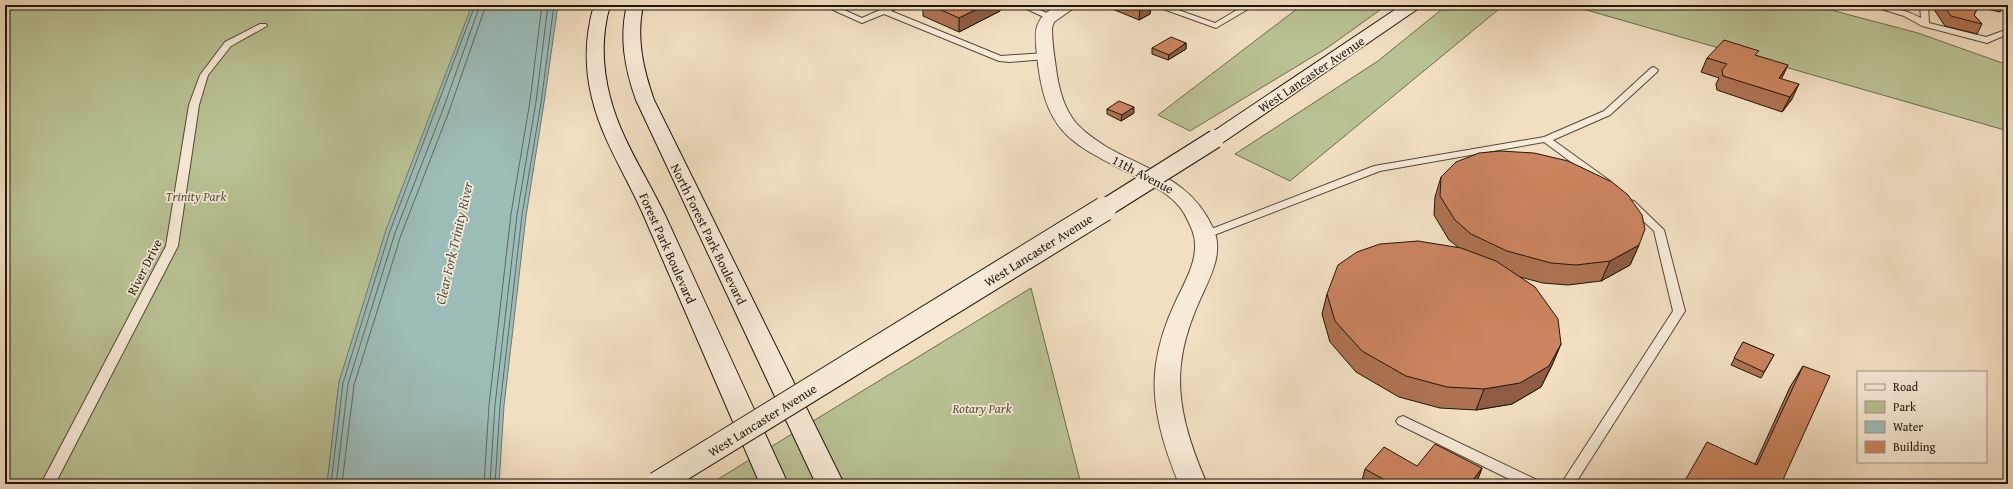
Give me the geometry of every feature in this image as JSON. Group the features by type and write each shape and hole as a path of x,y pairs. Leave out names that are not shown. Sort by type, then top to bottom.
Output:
{"main road":[{"name":"Forest Park Boulevard","path":"602,5 596,19 595,48 597,80 610,127 647,200 774,484"},
{"name":"North Forest Park Boulevard","path":"635,5 633,21 633,53 635,68 645,100 817,454 830,484"},
{"path":"1049,16 1070,5"},
{"name":"West Lancaster Avenue","path":"657,484 1027,258 1215,139 1413,5"},
{"name":"11th Avenue","path":"1049,16 1044,22 1043,30 1045,56 1054,103 1061,118 1072,131 1096,150 1167,185 1180,194 1189,205 1205,236"},
{"path":"1193,484 1173,426 1168,394 1168,365 1174,337 1203,264 1205,236"}],"lane":[{"path":"826,5 862,21 898,5"},
{"path":"1022,5 1049,16"},
{"path":"1156,5 1216,26 1251,5"},
{"path":"1872,5 1907,14 1925,24 1986,40 2008,31"},
{"path":"1924,5 1925,24"},
{"path":"884,11 999,58 1010,59 1045,56"},
{"name":"River Drive","path":"48,484 172,246 194,105 204,75 228,44 263,26"},
{"path":"1205,236 1378,168 1546,139 1607,113 1654,70"},
{"path":"1546,139 1619,192 1659,230 1679,311 1568,484"},
{"path":"1404,421 1532,484"}],"green space":[{"name":"Trinity Park","path":"5,5 473,5 339,382 327,484 5,484"},
{"path":"1302,5 1387,5 1327,48 1190,131 1158,115"},
{"path":"1447,5 1504,5 1290,181 1235,154 1378,61"},
{"path":"1569,5 1812,5 1918,33 2008,65 2008,131"},
{"name":"Rotary Park","path":"1031,288 1081,484 710,484"}],"water":[{"name":"Clear Fork Trinity River","path":"472,5 558,5 526,216 504,406 499,484 327,484 339,382 386,230"}],"building":[{"path":"930,5 985,5 959,18"},
{"path":"1126,5 1150,5 1140,10"},
{"path":"1943,5 1979,5 1974,15 1982,24 1951,16"},
{"path":"1171,37 1186,43 1169,55 1152,48"},
{"path":"1724,40 1759,51 1755,55 1788,65 1779,78 1799,84 1790,97 1723,76 1722,70 1727,64 1707,58"},
{"path":"1119,101 1134,107 1122,115 1107,109"},
{"path":"1500,151 1534,153 1568,161 1612,182 1628,195 1642,215 1645,229 1639,245 1610,261 1576,265 1551,263 1507,251 1471,234 1455,220 1440,196 1441,177 1456,162 1479,153"},
{"path":"1418,241 1461,248 1496,261 1535,287 1558,319 1561,344 1549,366 1520,383 1484,389 1447,387 1406,376 1362,351 1335,321 1327,294 1338,265 1357,252 1380,244"},
{"path":"1743,342 1774,355 1764,372 1734,358"},
{"path":"1803,366 1830,376 1781,484 1683,484 1707,442 1757,465"},
{"path":"1435,444 1482,468 1470,484 1392,484 1365,469 1384,447 1417,466"}]}
